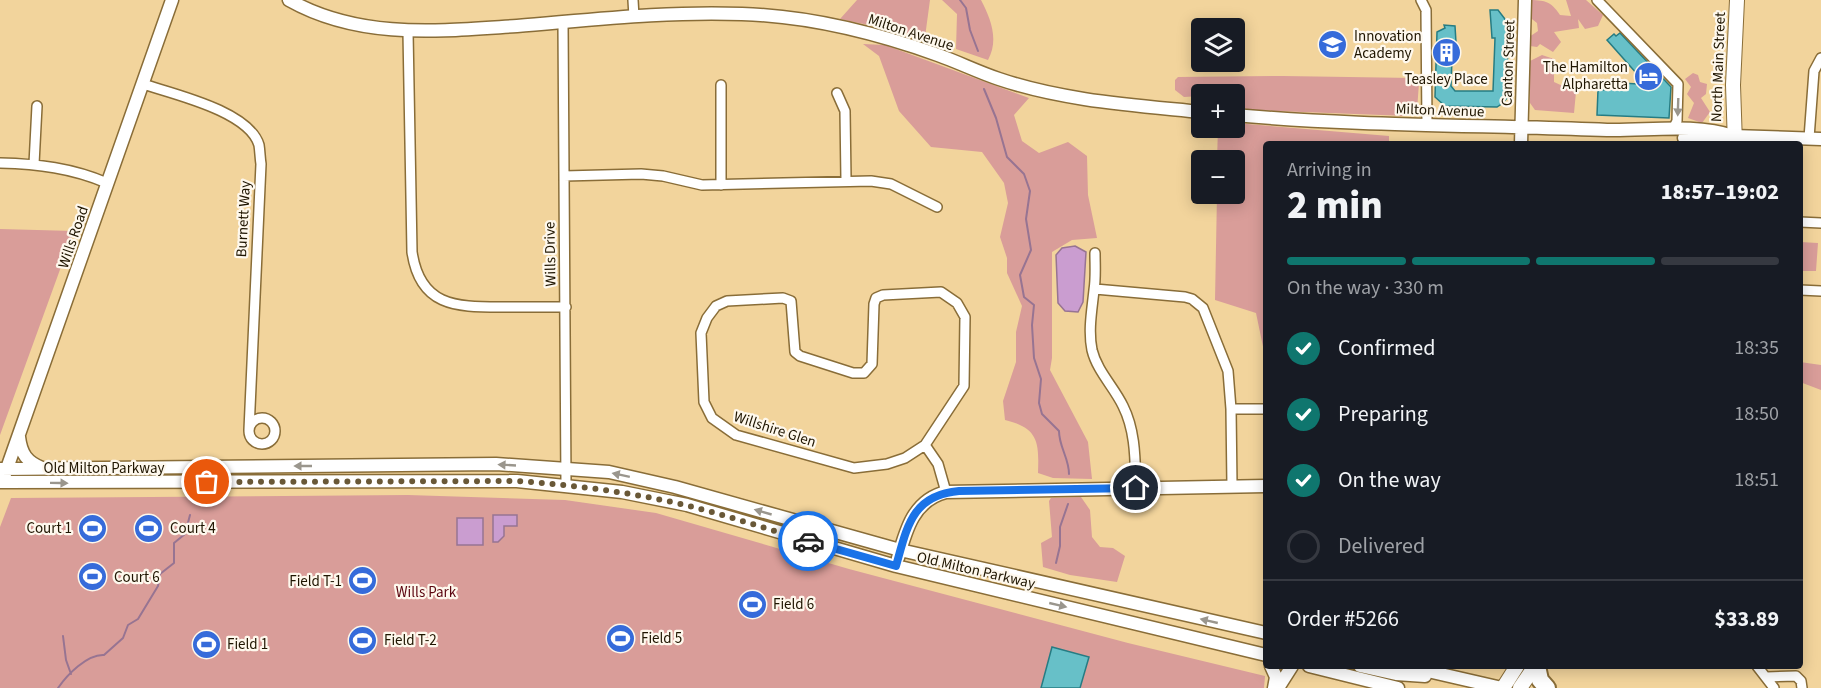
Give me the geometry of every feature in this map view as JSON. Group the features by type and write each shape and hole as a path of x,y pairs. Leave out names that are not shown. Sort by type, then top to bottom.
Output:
{"highway":[{"path":"1537,669 1547,688"}],"main road":[{"name":"Wills Road","path":"0,482 19,438 172,0"},
{"name":"Milton Avenue","path":"289,0 320,14 349,23 408,32 634,17 741,14 825,23 895,40 998,79 1031,88 1101,102 1191,111"},
{"name":"Canton Street","path":"1521,141 1525,0"},
{"name":"North Main Street","path":"1733,141 1737,0"},
{"name":"Milton Avenue","path":"1245,116 1426,125 1645,131 1678,137 1716,130 1733,141 1815,138"},
{"path":"19,438 22,454 30,464 44,469"},
{"name":"Old Milton Parkway","path":"4,469 485,464 609,472 675,487 900,550 1263,632"},
{"name":"Old Milton Parkway","path":"0,482 517,481 566,484 687,505 896,566 1263,654"},
{"path":"896,566 900,550 917,510 932,497 946,492 1263,486"},
{"path":"1247,650 1263,660"},
{"path":"1272,669 1276,677 1276,688"},
{"path":"1276,688 1290,669"},
{"path":"1321,669 1398,688"},
{"path":"1374,669 1407,676 1438,674"},
{"path":"1418,669 1502,688 1515,669"},
{"path":"1520,688 1534,669"}],"street":[{"path":"633,0 634,17"},
{"path":"1421,0 1426,10 1426,125"},
{"path":"1597,0 1678,84 1678,137"},
{"name":"Wills Drive","path":"563,22 566,484"},
{"path":"408,32 412,252 419,278 435,296 457,306 566,307"},
{"path":"1815,138 1814,71 1821,58"},
{"name":"Burnett Way","path":"142,84 228,115 246,127 259,144 261,164 249,430"},
{"path":"721,85 721,185"},
{"path":"837,93 845,111 846,180"},
{"path":"34,164 37,106"},
{"path":"0,164 34,164 71,170 107,183"},
{"path":"564,176 641,174 663,176 690,184 721,185 846,180 891,184 937,207"},
{"path":"1803,222 1821,223"},
{"path":"1095,253 1095,289 1091,311 1092,349 1098,366 1129,420 1134,446 1136,488"},
{"path":"1095,289 1185,297 1200,304 1228,371 1232,486"},
{"path":"1803,290 1821,291"},
{"name":"Willshire Glen","path":"941,292 950,297 957,303 965,317 964,386 926,445 905,458 887,464 854,468 735,435 712,418 704,402 701,333 707,318 716,306 727,301 783,298 791,301 795,352 800,356 853,373 864,373 872,364 876,298 883,295 941,292"},
{"path":"1231,409 1263,409"},
{"path":"926,445 938,464 946,492"},
{"path":"1760,669 1774,688"},
{"path":"1767,677 1796,676 1803,688"}],"green space":[{"path":"857,0 930,0 925,37 840,19"},
{"path":"942,0 981,0 988,15 993,37 988,60 956,49 957,14"},
{"path":"1528,0 1547,2 1560,15 1571,16 1566,0 1586,0 1603,15 1598,26 1585,29 1578,19 1579,28 1554,32 1561,42 1553,52 1540,44 1537,47 1530,46 1529,37 1538,31 1537,23 1528,16"},
{"path":"863,44 885,45 1029,98 1014,115 1022,141 1039,153 1068,142 1087,156 1088,195 1097,238 1072,240 1052,252 1050,370 1088,442 1092,479 1053,478 1038,473 1035,438 1025,427 1005,420 1003,401 1016,362 1016,332 1022,306 1007,273 1007,258 1000,237 1008,203 1004,183 982,152 931,147 899,111 879,56"},
{"path":"1542,55 1554,59 1554,82 1576,92 1574,113 1535,110 1530,103 1530,61"},
{"path":"1693,73 1698,75 1700,82 1707,84 1706,94 1701,98 1710,112 1702,123 1688,118 1694,103 1687,94 1691,87 1685,79"},
{"path":"1178,77 1414,78 1419,83 1417,110 1407,116 1252,110 1245,108 1245,84 1191,84 1191,97 1184,97 1175,90 1175,80"},
{"path":"1245,124 1389,136 1389,141 1263,141 1263,347 1256,313 1215,300 1217,204 1245,204 1245,150 1217,150 1218,138 1245,138"},
{"path":"0,229 74,231 0,435"},
{"path":"1803,242 1818,243 1816,271 1803,271"},
{"path":"1803,362 1821,365 1821,390 1803,383"},
{"name":"Wills Park","path":"408,495 565,500 656,513 849,569 1128,643 1265,676 1264,688 0,688 0,527 11,498"},
{"path":"1081,497 1090,510 1092,537 1100,547 1113,548 1125,556 1117,582 1070,575 1043,567 1041,543 1052,537 1049,501 1051,498"}],"shaded area":[{"path":"1075,246 1086,252 1083,302 1078,312 1065,311 1058,303 1056,255 1062,248"},
{"path":"493,515 517,515 517,526 504,526 504,536 498,542 493,542"},
{"path":"457,518 483,518 483,545 457,545"}],"building":[{"name":"Teasley Place","path":"1490,10 1498,10 1508,23 1507,98 1497,107 1445,106 1435,97 1437,32 1445,28 1444,25 1455,26 1457,59 1452,59 1451,86 1455,91 1493,91 1495,38 1492,38"},
{"name":"The Hamilton Alpharetta","path":"1620,33 1671,87 1669,118 1597,115 1598,90 1604,90 1604,82 1638,84 1638,75 1607,40 1614,34 1616,36"},
{"path":"1052,647 1089,657 1080,688 1041,688"}],"waterway":[{"path":"960,0 966,8 970,30 978,51"},
{"path":"984,89 996,118 1007,157 1024,174 1030,191 1026,219 1031,250 1020,275 1024,297 1034,305 1032,325 1034,358 1041,379 1039,403 1042,414 1059,431 1069,474"},
{"path":"1056,563 1060,546 1060,527 1068,504"},
{"path":"58,688 84,662 104,655 123,638 128,625 138,619 158,586 160,574 174,563 174,543 185,534 190,515"},
{"path":"63,636 66,660 71,674"}],"way so far":[{"path":"207,482 517,481 566,484 687,505 808,541"}],"place":[{"name":"Innovation Academy","path":"1333,45"},
{"name":"Teasley Place","path":"1446,52"},
{"name":"The Hamilton Alpharetta","path":"1649,76"},
{"name":"Court 1","path":"93,528"},
{"name":"Court 4","path":"149,528"},
{"name":"Court 6","path":"93,577"},
{"name":"Field T-1","path":"363,581"},
{"name":"Field 6","path":"752,604"},
{"name":"Field 5","path":"620,638"},
{"name":"Field T-2","path":"363,640"},
{"name":"Field 1","path":"206,644"}],"route":[{"path":"808,541 896,566 913,516 924,502 941,493 1136,488"}]}
